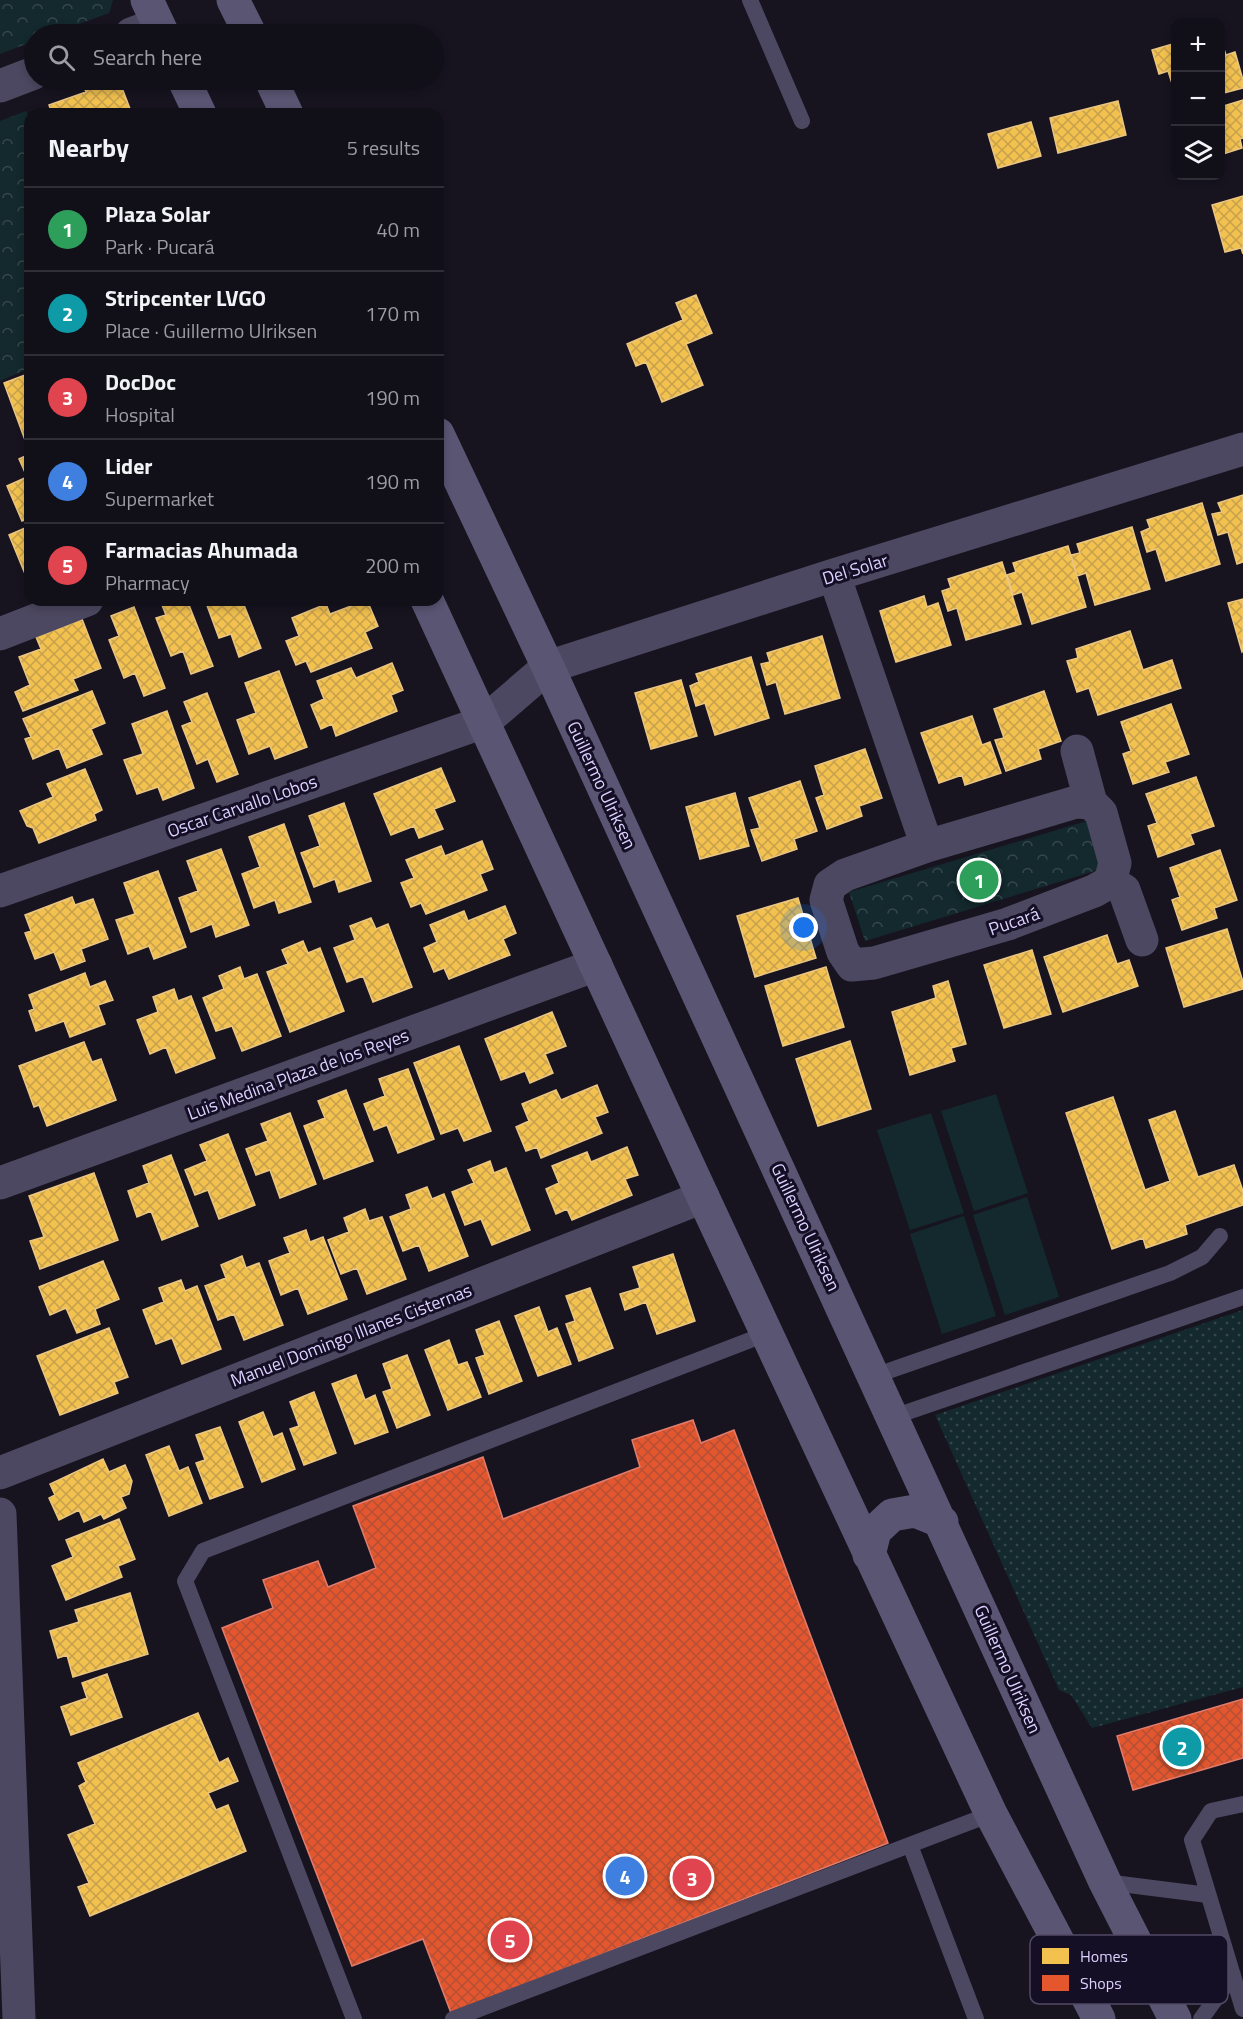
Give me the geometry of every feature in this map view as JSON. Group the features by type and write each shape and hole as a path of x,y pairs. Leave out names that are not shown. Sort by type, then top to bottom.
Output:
{"main road":[{"path":"233,0 245,24"},
{"path":"189,90 197,108"},
{"path":"276,90 284,108"},
{"name":"Guillermo Ulriksen","path":"444,447 942,1522 1105,1882 1132,1935"},
{"path":"430,606 869,1555 991,1814 1055,1935"},
{"path":"869,1555 875,1532 892,1515 915,1511 942,1522"},
{"path":"1091,2004 1099,2019"},
{"name":"Guillermo Ulriksen","path":"1167,2004 1175,2019"}],"street":[{"path":"0,86 24,77"},
{"name":"Del Solar","path":"484,722 548,667 834,575 1243,449"},
{"path":"834,575 927,846"},
{"path":"0,634 72,606"},
{"name":"Oscar Carvallo Lobos","path":"0,891 484,722"},
{"path":"1077,751 1091,803 1101,813 1115,863 1110,882 1124,890 1142,940"},
{"name":"Pucará","path":"1091,803 1076,802 927,846 845,875 830,885 826,900 843,952 852,965 874,963 1008,924 1094,891 1110,882"},
{"name":"Luis Medina Plaza de los Reyes","path":"0,1183 596,965"},
{"name":"Manuel Domingo Illanes Cisternas","path":"0,1473 703,1197"},
{"path":"0,1514 7,1880 19,2019"}],"lane":[{"path":"750,0 802,122"},
{"path":"874,1376 1170,1273 1202,1257 1220,1236"},
{"path":"893,1417 1243,1297"},
{"path":"354,2019 185,1581 203,1551 766,1334"},
{"path":"1220,1935 1192,1840 1211,1811 1243,1804"},
{"path":"453,2019 991,1814"},
{"path":"910,1845 976,2019"},
{"path":"1105,1882 1208,1895"},
{"path":"1228,1960 1243,2009"},
{"path":"1228,1983 1233,1976"},
{"path":"1201,2019 1212,2004"}],"green space":[{"path":"0,0 113,0 109,13 79,24 24,24 24,45 0,54"},
{"path":"24,112 24,371 0,381 0,121"},
{"path":"1097,818 1108,867 865,941 849,892"},
{"path":"996,1094 1028,1193 974,1211 941,1111"},
{"path":"931,1113 964,1213 910,1230 877,1130"},
{"path":"1027,1197 1059,1297 1005,1315 973,1215"},
{"path":"964,1216 996,1316 942,1334 910,1234"},
{"path":"1243,1310 1243,1687 1092,1728 1071,1695 1059,1690 935,1415"}],"building: Homes":[{"path":"1171,44 1171,80 1168,71 1159,74 1152,50"},
{"path":"1225,52 1226,55 1235,52 1243,88 1225,93"},
{"path":"85,90 123,90 130,108 50,108 49,105 86,92"},
{"path":"1243,100 1243,138 1240,139 1242,148 1225,153 1225,126 1225,105"},
{"path":"1118,101 1126,135 1058,153 1050,118"},
{"path":"1031,122 1041,156 998,168 988,134"},
{"path":"1243,196 1243,254 1241,248 1225,252 1212,205"},
{"path":"696,295 712,333 686,344 703,385 662,402 646,362 636,366 627,344 683,320 676,303"},
{"path":"24,375 24,437 4,383"},
{"path":"24,457 24,470 19,459"},
{"path":"24,478 24,520 22,521 7,486"},
{"path":"1243,495 1243,562 1237,564 1228,532 1218,535 1212,514 1222,512 1218,503"},
{"path":"1202,503 1220,564 1166,581 1156,549 1147,552 1141,532 1150,528 1147,520"},
{"path":"1132,527 1150,589 1095,605 1086,573 1077,576 1071,555 1080,553 1077,544"},
{"path":"24,529 24,571 9,535"},
{"path":"1068,546 1086,607 1032,624 1022,592 1013,595 1007,575 1016,572 1013,563"},
{"path":"1002,562 1021,624 966,640 957,608 948,611 942,591 951,588 948,579"},
{"path":"924,596 927,607 938,603 951,645 896,662 880,611"},
{"path":"1243,599 1243,651 1242,652 1228,603"},
{"path":"162,606 189,606 213,666 191,674 183,651 171,656 156,618 166,615"},
{"path":"207,606 244,606 261,648 239,657 231,634 219,638"},
{"path":"321,606 327,606 330,614 351,606 370,606 378,626 365,632 372,648 311,672 306,661 296,665 286,641 299,636 292,618"},
{"path":"134,607 165,688 144,696 135,673 124,678 109,640 119,636 111,616"},
{"path":"82,619 101,668 73,679 78,690 23,711 15,692 30,685 19,657 41,649 36,637"},
{"path":"1130,631 1143,670 1172,660 1181,688 1098,715 1089,688 1077,692 1067,661 1078,658 1076,649"},
{"path":"822,636 840,698 785,714 776,682 767,685 761,664 770,662 767,653"},
{"path":"751,657 769,718 715,735 705,703 696,706 690,686 699,682 696,674"},
{"path":"392,663 403,690 391,695 397,711 336,736 332,724 321,729 311,705 324,699 317,681 351,668 356,678"},
{"path":"279,671 307,747 275,759 270,746 249,754 237,720 256,713 245,683"},
{"path":"681,680 697,736 651,749 635,693"},
{"path":"92,691 105,723 91,729 102,754 67,768 59,748 33,759 25,739 31,737 23,719"},
{"path":"1044,691 1061,741 1038,749 1041,759 1006,771 995,740 1004,738 994,709"},
{"path":"207,693 238,774 217,782 208,759 197,764 182,726 192,722 184,702"},
{"path":"1171,704 1189,754 1165,762 1169,772 1133,784 1123,754 1131,751 1121,722"},
{"path":"167,711 194,788 163,800 158,787 137,794 124,760 143,754 132,724"},
{"path":"972,716 982,745 990,742 1001,773 965,785 962,775 939,783 921,733"},
{"path":"865,749 882,798 859,806 862,816 827,829 816,798 824,795 815,766"},
{"path":"441,768 455,801 434,809 443,829 419,838 414,826 391,835 374,794"},
{"path":"85,769 102,810 94,814 96,820 39,843 33,828 27,826 20,811 53,797 47,784"},
{"path":"1196,777 1214,826 1190,834 1194,844 1158,857 1148,826 1157,823 1146,794"},
{"path":"800,781 817,831 794,839 797,849 762,861 751,830 760,828 749,798"},
{"path":"735,793 749,846 700,859 686,807"},
{"path":"344,803 371,881 339,892 335,879 314,887 301,853 320,846 309,816"},
{"path":"284,824 311,902 279,913 275,900 254,908 242,874 260,867 249,837"},
{"path":"482,841 493,869 480,874 487,890 426,914 421,903 411,907 401,883 414,878 406,860 441,846 445,856"},
{"path":"221,849 249,925 216,937 212,924 191,932 179,898 198,891 187,861"},
{"path":"1220,850 1237,900 1214,908 1217,918 1182,930 1172,900 1180,897 1170,868"},
{"path":"158,871 186,947 154,959 149,946 128,954 116,920 135,914 124,883"},
{"path":"72,897 75,905 93,899 108,939 81,949 85,961 61,970 54,952 35,959 25,933 31,931 25,915"},
{"path":"798,898 816,958 755,977 737,916"},
{"path":"505,906 516,933 503,939 510,955 449,979 444,968 434,972 424,948 437,942 430,925 464,911 468,921"},
{"path":"371,918 376,929 388,924 412,987 373,1002 363,976 347,982 334,948 355,940 350,926"},
{"path":"1227,929 1243,982 1243,989 1184,1007 1166,948"},
{"path":"1107,935 1117,964 1129,960 1138,986 1063,1012 1044,957"},
{"path":"303,941 308,953 320,948 344,1011 290,1032 267,972 288,964 282,950"},
{"path":"1032,950 1051,1014 1004,1028 984,965"},
{"path":"240,967 244,979 257,974 281,1036 242,1051 232,1026 216,1031 203,998 224,989 219,976"},
{"path":"826,967 844,1027 783,1046 765,986"},
{"path":"85,973 90,987 105,981 113,1000 98,1005 105,1024 70,1037 64,1021 36,1031 29,1011 34,1009 29,995"},
{"path":"948,981 966,1044 951,1048 955,1061 910,1075 892,1012 936,998 933,986"},
{"path":"174,989 178,1001 191,996 215,1058 176,1073 166,1047 150,1054 137,1020 158,1012 153,997"},
{"path":"552,1012 566,1046 545,1054 553,1073 530,1083 525,1071 501,1080 485,1039"},
{"path":"850,1041 871,1109 818,1126 796,1059"},
{"path":"84,1042 92,1062 101,1059 116,1100 47,1126 39,1105 34,1107 19,1066"},
{"path":"459,1046 491,1131 464,1141 458,1128 441,1134 414,1063"},
{"path":"408,1069 434,1139 398,1153 387,1125 374,1130 364,1104 385,1096 379,1079"},
{"path":"597,1085 608,1112 595,1117 602,1133 541,1158 537,1147 526,1151 516,1127 529,1121 522,1104 556,1090 561,1100"},
{"path":"346,1090 373,1161 324,1179 304,1126 325,1118 318,1101"},
{"path":"1113,1097 1145,1190 1170,1181 1149,1120 1175,1111 1198,1177 1234,1165 1243,1191 1243,1205 1185,1225 1187,1234 1146,1248 1143,1238 1112,1249 1066,1113"},
{"path":"290,1113 316,1184 280,1198 270,1170 256,1175 246,1149 268,1141 261,1124"},
{"path":"228,1134 255,1205 219,1219 208,1190 195,1195 185,1170 207,1161 200,1145"},
{"path":"627,1147 638,1175 625,1179 632,1195 572,1220 567,1209 556,1214 546,1189 559,1183 552,1166 587,1152 591,1162"},
{"path":"171,1155 198,1226 162,1240 151,1211 137,1217 128,1191 149,1183 143,1166"},
{"path":"490,1161 494,1173 506,1168 530,1230 492,1245 481,1219 465,1225 452,1192 474,1183 468,1170"},
{"path":"94,1173 118,1240 40,1269 30,1241 44,1237 29,1196"},
{"path":"427,1187 432,1199 444,1194 468,1256 429,1271 419,1245 403,1251 390,1217 411,1209 406,1195"},
{"path":"365,1209 369,1221 382,1217 406,1279 367,1294 357,1268 341,1274 328,1240 349,1232 344,1218"},
{"path":"306,1230 310,1242 323,1237 347,1299 308,1314 298,1288 281,1295 269,1261 290,1253 284,1238"},
{"path":"673,1254 695,1321 657,1334 646,1302 625,1310 620,1294 640,1288 633,1267"},
{"path":"242,1256 246,1268 259,1263 283,1325 244,1340 234,1314 218,1320 205,1286 226,1278 221,1265"},
{"path":"103,1261 119,1299 95,1309 100,1324 77,1333 66,1308 50,1315 39,1287"},
{"path":"181,1280 185,1291 197,1286 221,1349 182,1364 172,1338 156,1344 143,1310 164,1302 159,1288"},
{"path":"590,1288 613,1348 579,1361 566,1324 575,1321 566,1296"},
{"path":"539,1307 548,1332 557,1328 571,1364 538,1376 515,1316"},
{"path":"499,1321 522,1381 489,1394 476,1358 485,1355 476,1330"},
{"path":"109,1328 128,1377 114,1382 118,1393 60,1415 37,1356"},
{"path":"449,1340 458,1365 467,1362 481,1397 448,1410 425,1350"},
{"path":"407,1355 430,1415 397,1428 383,1392 392,1389 383,1364"},
{"path":"356,1375 365,1400 375,1395 388,1432 355,1444 332,1384"},
{"path":"314,1392 336,1453 304,1465 290,1429 299,1426 290,1402"},
{"path":"263,1412 273,1437 282,1433 295,1469 262,1482 239,1422"},
{"path":"220,1427 243,1487 210,1499 196,1463 205,1460 196,1435"},
{"path":"169,1446 179,1471 188,1467 202,1503 169,1516 146,1455"},
{"path":"103,1459 109,1472 125,1465 132,1481 129,1494 121,1497 126,1508 104,1519 101,1514 84,1522 79,1510 59,1520 49,1498 55,1495 50,1484"},
{"path":"119,1519 135,1559 118,1566 122,1577 66,1600 52,1566 73,1557 66,1540"},
{"path":"130,1593 148,1654 73,1677 67,1655 58,1658 50,1631 79,1622 75,1610"},
{"path":"107,1674 122,1717 71,1735 61,1707 87,1698 82,1683"},
{"path":"198,1713 219,1763 228,1758 238,1781 208,1793 216,1810 228,1805 246,1851 90,1916 78,1887 89,1883 68,1835 95,1824 79,1786 86,1782 78,1763"}],"building: Shops":[{"path":"693,1420 701,1443 734,1430 888,1843 451,2013 423,1939 352,1966 222,1628 273,1608 263,1580 318,1561 328,1587 376,1568 353,1506 483,1457 503,1519 640,1467 632,1440"},
{"path":"1243,1699 1243,1758 1133,1790 1117,1736"}],"place":[{"name":"Plaza Solar","path":"979,880"},
{"name":"Stripcenter LVGO","path":"1182,1747"},
{"name":"Lider","path":"625,1876"},
{"name":"DocDoc","path":"692,1878"},
{"name":"Farmacias Ahumada","path":"510,1940"}]}
